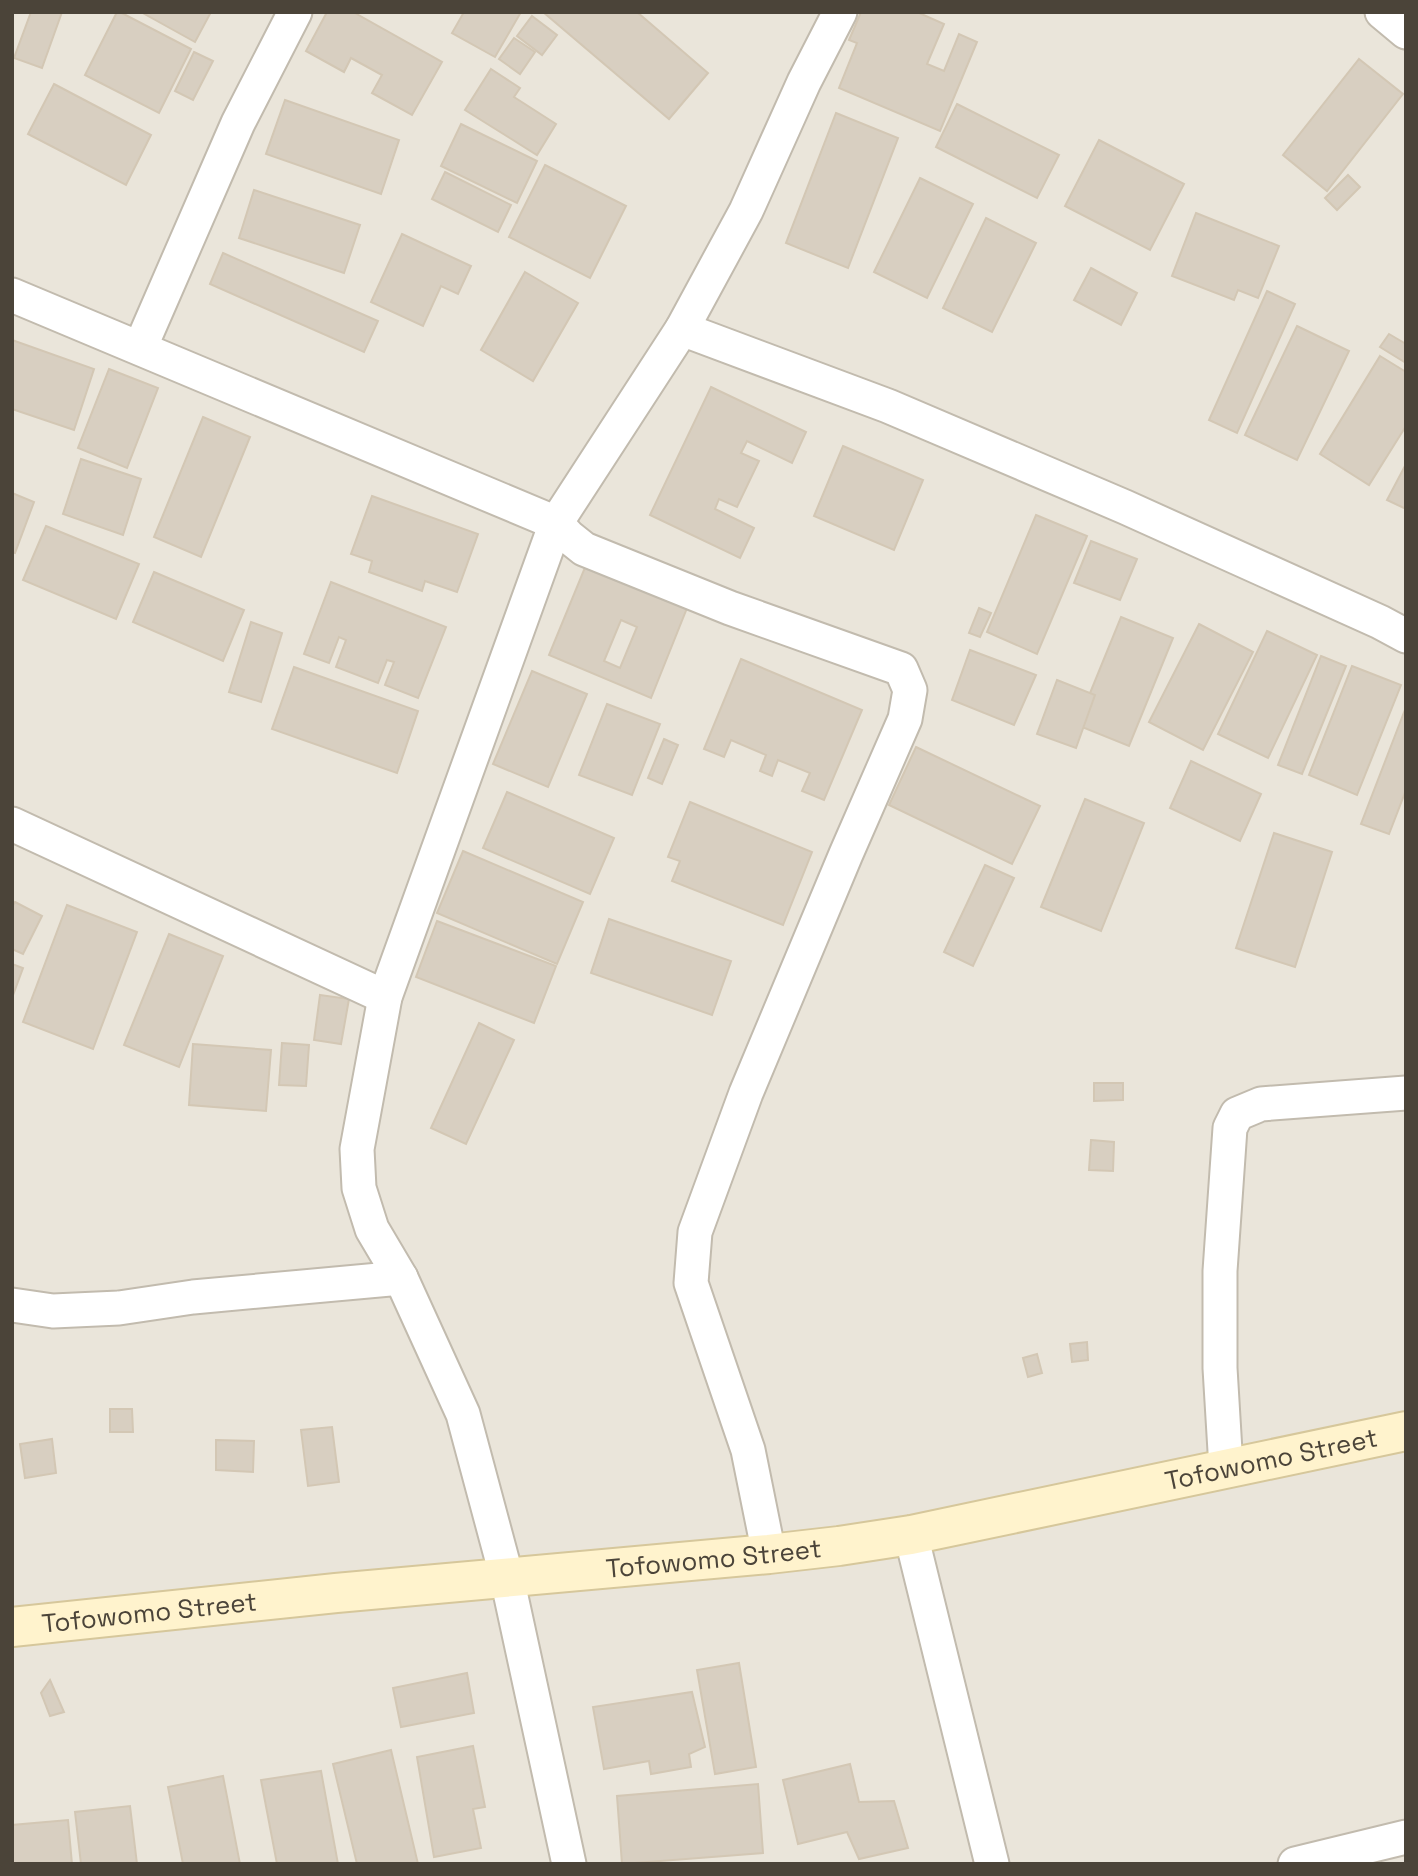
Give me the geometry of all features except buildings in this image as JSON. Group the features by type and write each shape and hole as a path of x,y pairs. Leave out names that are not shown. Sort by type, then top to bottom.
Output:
{"street":[{"path":"140,348 238,123 295,12"},
{"path":"569,1864 507,1578 463,1414 401,1278 372,1229 359,1188 356,1149 385,998 556,523 682,329 746,211 804,82 840,12"},
{"path":"1381,12 1406,32"},
{"path":"12,295 556,523 584,549 730,608 901,669 910,690 905,719 746,1093 695,1232 691,1283 748,1450 769,1554"},
{"path":"682,329 900,411 1138,512 1406,636"},
{"path":"12,824 385,998"},
{"path":"1226,1468 1220,1368 1220,1271 1230,1128 1237,1114 1261,1104 1406,1093"},
{"path":"12,1305 52,1311 119,1308 194,1297 401,1278"},
{"name":"Tofowomo Street","path":"12,1627 336,1592 839,1546 911,1535 1406,1431"},
{"path":"911,1535 992,1864"},
{"path":"1295,1864 1406,1837"}],"shaded area":[{"path":"12,12 1406,12 1406,1864 12,1864"}]}
